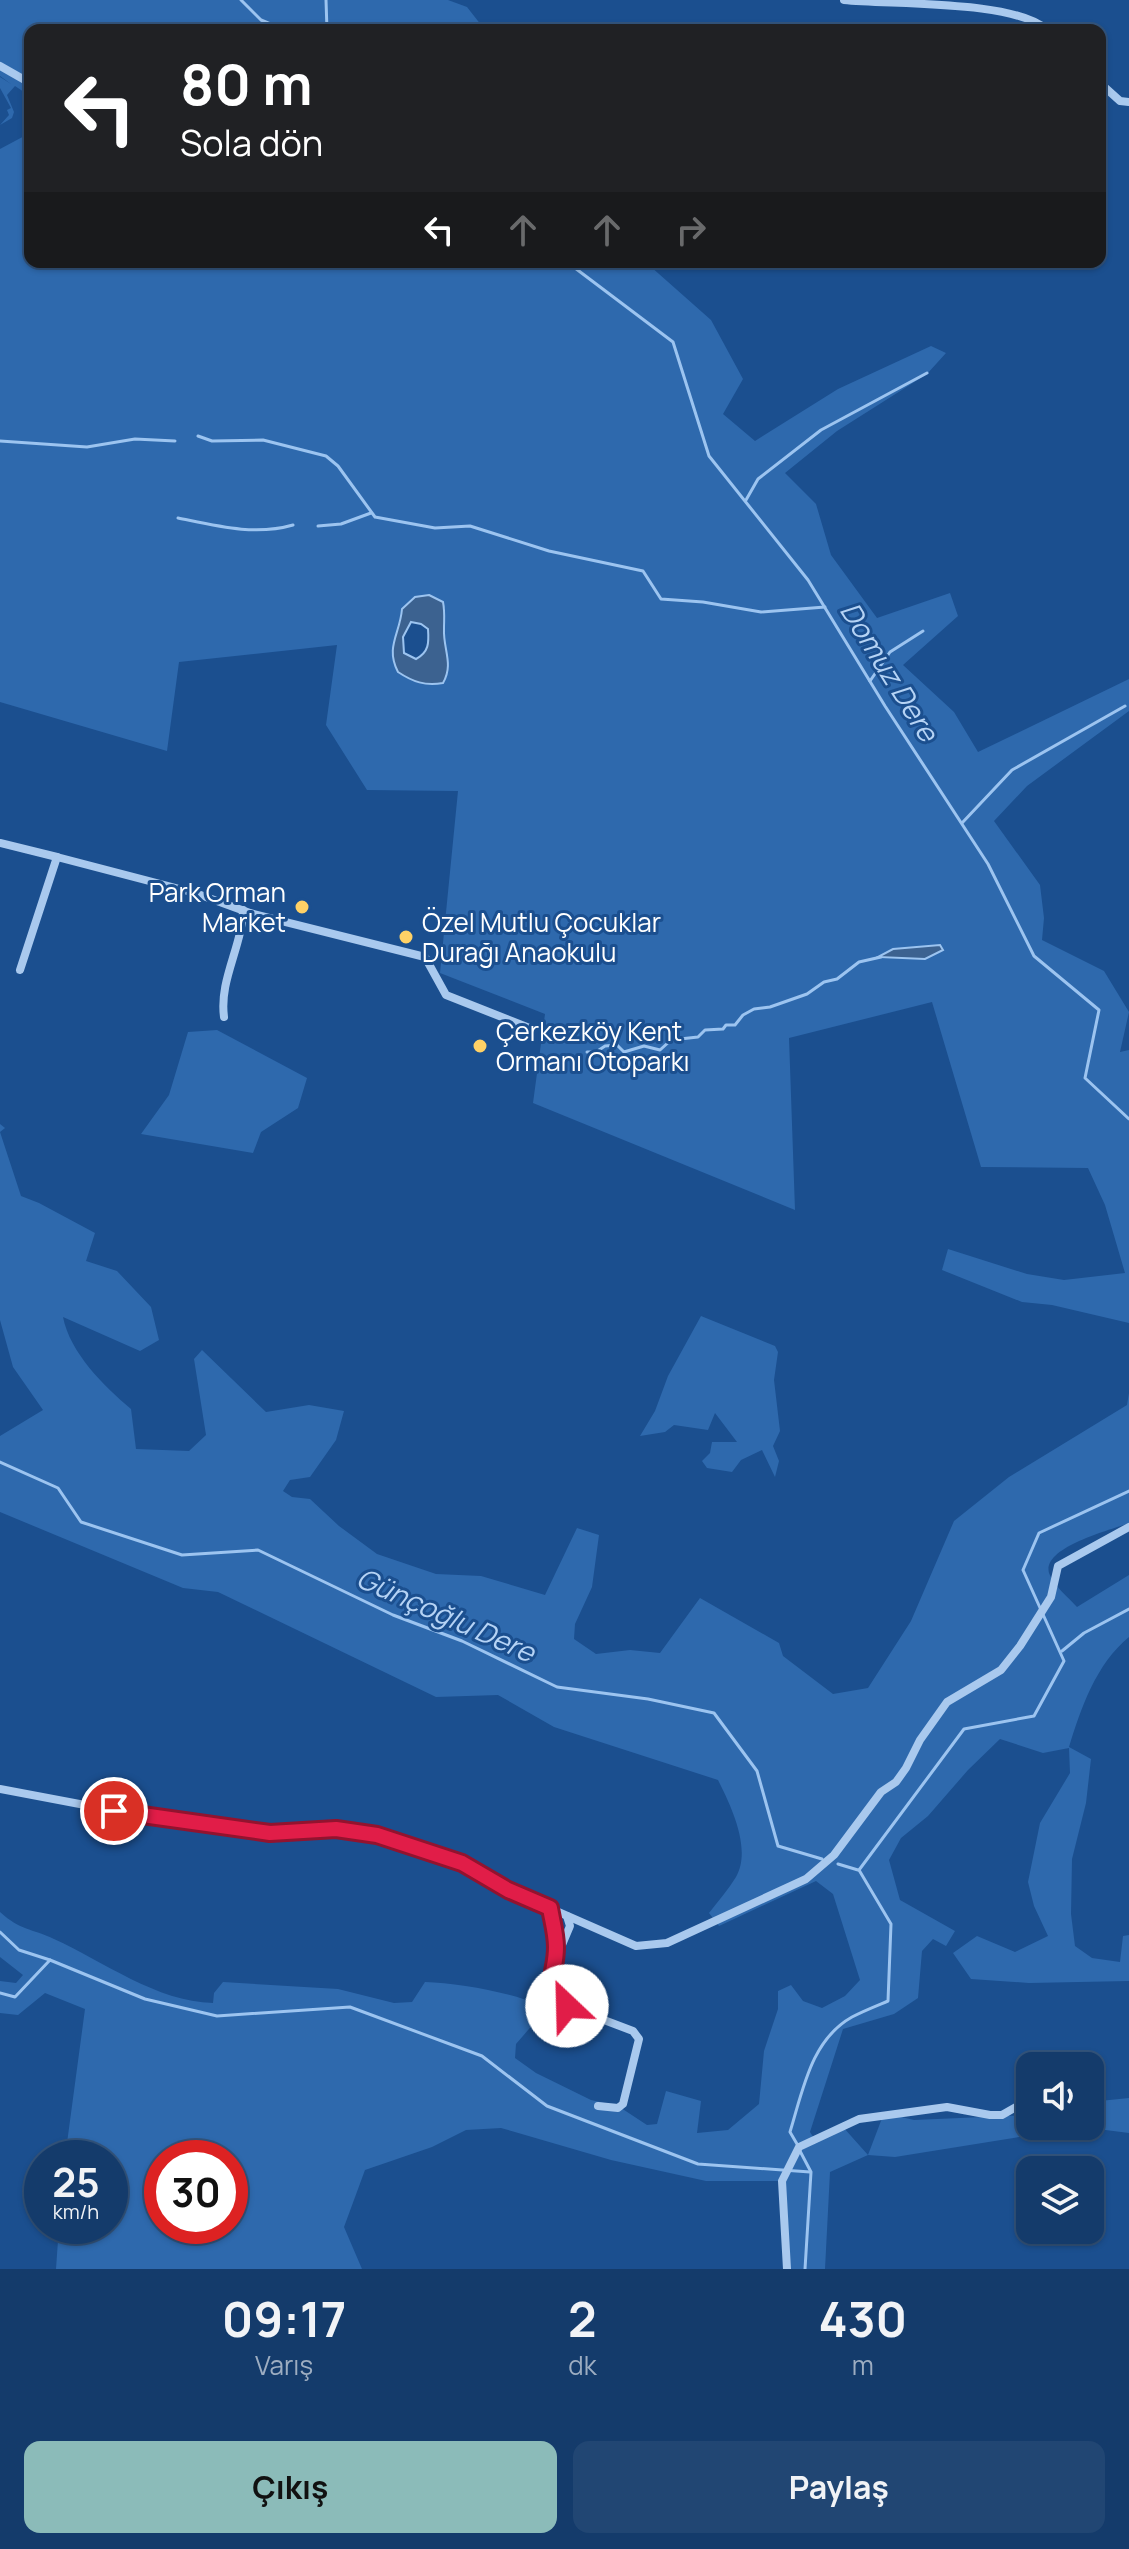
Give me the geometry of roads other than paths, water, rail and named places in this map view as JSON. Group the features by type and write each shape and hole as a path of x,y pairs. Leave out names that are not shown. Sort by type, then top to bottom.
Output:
{"street":[{"path":"844,0 998,7 1020,11 1042,24"},
{"path":"0,66 24,80"},
{"path":"1106,88 1120,101 1129,102"},
{"path":"0,843 425,957 446,995 532,1029"},
{"path":"20,970 57,857"},
{"path":"224,1017 222,999 243,910"},
{"path":"0,1789 143,1816 270,1833 336,1829 377,1835 462,1863 508,1890 636,1946 667,1943 806,1879 834,1855 881,1792 896,1782 947,1702 1001,1670 1020,1646 1051,1597 1058,1566 1129,1527"},
{"path":"550,1908 555,1938 554,1963"},
{"path":"555,1938 567,1916"},
{"path":"540,2014 554,1963 570,1926 567,1916"},
{"path":"550,1979 558,1997 567,2006 633,2031 639,2039 623,2104 618,2108 598,2106"},
{"path":"787,2269 782,2181 799,2147 859,2119 947,2107 1002,2115 1016,2107"}],"waterway":[{"name":"Domuz Dere","path":"241,0 261,20 271,24"},
{"path":"326,0 327,24"},
{"name":"Domuz Dere","path":"575,268 673,342 709,456 808,580 885,706 988,864 1034,956 1099,1010 1085,1078 1129,1119"},
{"path":"746,500 758,479 821,430 927,373"},
{"path":"198,436 212,441 263,440 326,456 338,466 375,517 435,528 470,526 549,551 643,571 661,599 703,602 761,612 825,607"},
{"path":"0,441 87,447 135,439 175,441"},
{"path":"318,526 341,524 371,513"},
{"path":"178,518 250,530 293,525"},
{"path":"870,681 890,652 923,631"},
{"path":"962,823 1012,770 1125,706"},
{"path":"587,1052 617,1045 624,1052 644,1046 660,1050 671,1040 698,1037 705,1030 735,1025 743,1015 754,1009 770,1007 807,994 824,982 837,979 859,962 881,957"},
{"name":"Günçoğlu Dere","path":"0,1462 58,1488 81,1522 182,1555 258,1550 393,1615 462,1641 557,1687 648,1699 714,1713 757,1771 778,1846 822,1859"},
{"name":"Domuz Dere","path":"797,2144 790,2132 810,2067 818,2052 838,2027 888,2001 891,1924 859,1870 964,1729 1034,1716 1064,1661 1023,1570 1039,1533 1129,1491"},
{"path":"1062,1651 1084,1633 1129,1609"},
{"name":"Günçoğlu Dere","path":"838,1864 858,1870"},
{"path":"0,1932 19,1950 50,1960"},
{"path":"0,1993 15,1997 50,1960 145,1999 217,2016 350,2007 482,2056 547,2106 698,2164 810,2172"},
{"name":"Domuz Dere","path":"800,2151 811,2172 805,2269"}],"place":[{"name":"Park Orman Market","path":"302,907"},
{"name":"Özel Mutlu Çocuklar Durağı Anaokulu","path":"406,937"},
{"name":"Çerkezköy Kent Ormanı Otoparkı","path":"480,1046"}]}
